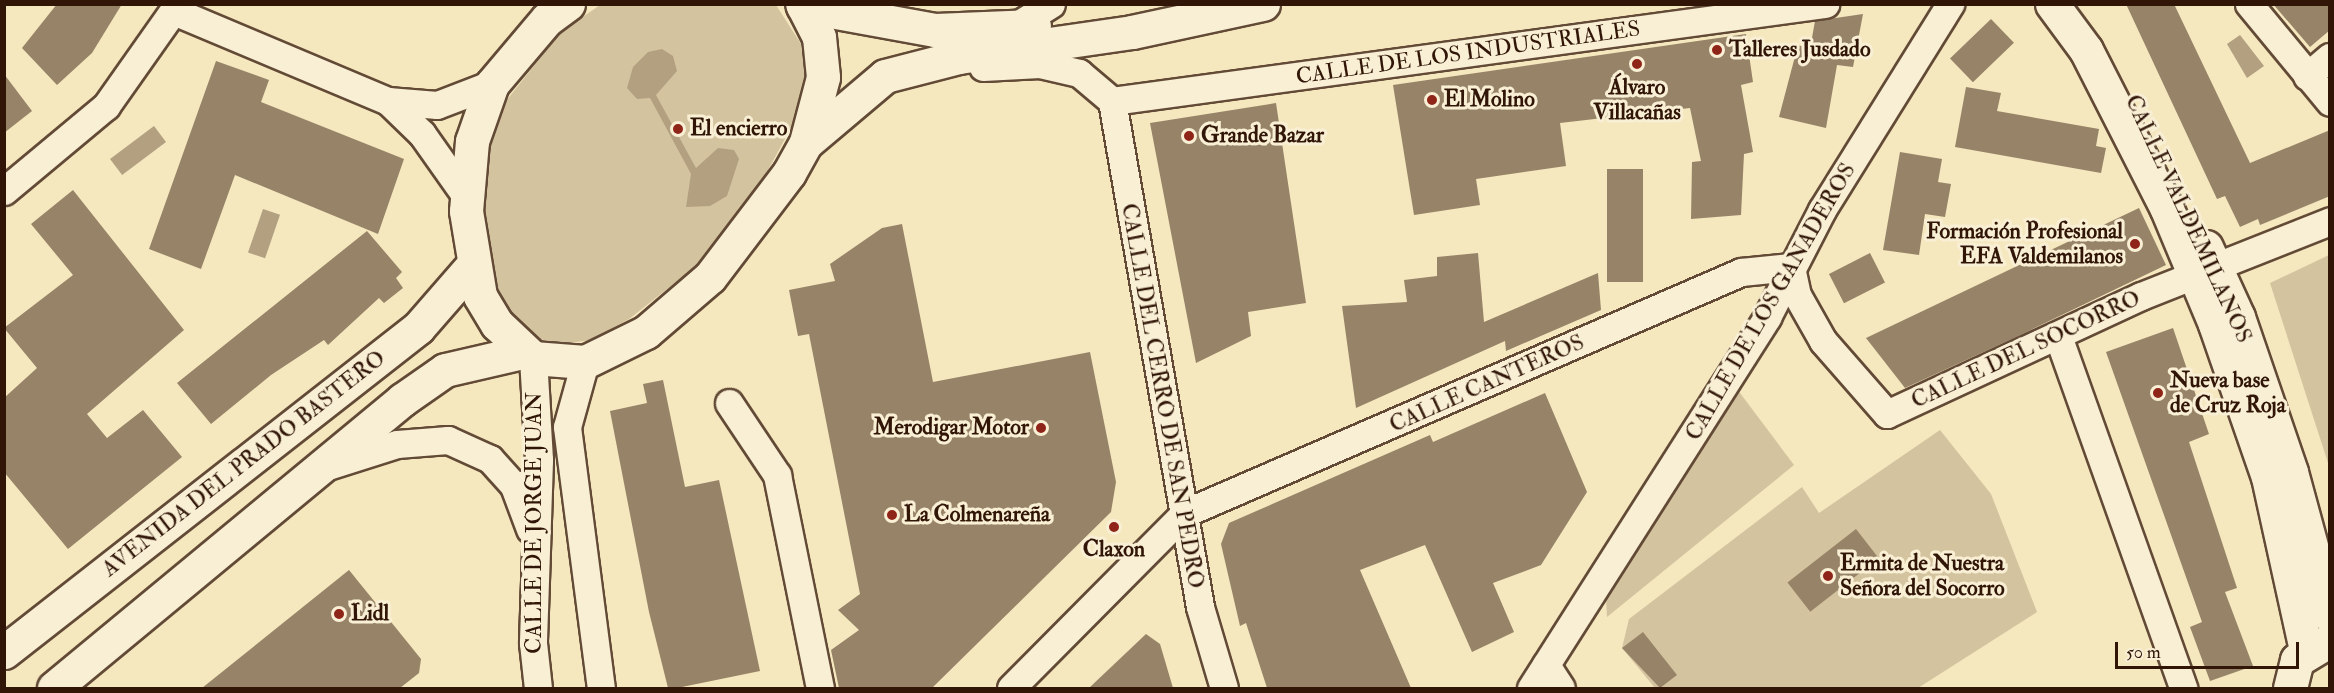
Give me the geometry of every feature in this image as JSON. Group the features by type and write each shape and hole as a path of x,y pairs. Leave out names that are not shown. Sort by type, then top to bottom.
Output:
{"main road":[{"path":"528,355 480,296 473,265 465,195 472,141 492,84 547,19 568,4"},
{"path":"806,142 885,76 959,57 1132,32 1263,4"},
{"name":"CALLE VALDEMILANOS","path":"2052,4 2086,50 2206,273 2318,645"},
{"name":"CALLE VALDEMILANOS","path":"2078,4 2101,35 2206,273 2290,472 2330,616"},
{"path":"803,5 935,30 1011,29 1130,13 1227,10"},
{"path":"585,362 646,332 710,277 766,210 806,142 823,77 819,37 803,5"},
{"name":"AVENIDA DEL PRADO BASTERO","path":"4,652 418,328 473,265"},
{"name":"AVENIDA DEL PRADO BASTERO","path":"54,688 324,468 402,400 446,370 528,355 585,362"},
{"path":"2290,688 2292,671 2318,645"}],"street":[{"path":"1011,29 1051,4"},
{"name":"CALLE DE LOS INDUSTRIALES","path":"1112,101 1825,4"},
{"name":"CALLE DE LOS GANADEROS","path":"1531,688 1767,317 1791,267 1950,4"},
{"path":"2249,4 2330,102"},
{"path":"4,191 106,106 177,8 388,100 437,105 492,84"},
{"path":"2307,76 2330,57"},
{"path":"885,76 928,77 1040,64 1079,73 1112,101"},
{"path":"388,100 422,134 465,195"},
{"name":"CALLE DEL CERRO DE SAN PEDRO","path":"1112,101 1200,607 1224,688"},
{"name":"CALLE DEL SOCORRO","path":"1791,267 1797,295 1823,341 1887,414 2058,336 2330,220"},
{"name":"CALLE CANTEROS","path":"1185,513 1741,272 1791,267"},
{"path":"2058,336 2183,688"},
{"name":"CALLE DE JORGE JUAN","path":"528,355 539,460 534,539 538,688"},
{"name":"CALLE DE JORGE JUAN","path":"585,362 567,427 601,688"},
{"path":"729,403 777,475 820,688"},
{"path":"324,468 397,444 448,440 490,459 514,486 534,539"},
{"path":"1011,688 1185,513"},
{"path":"1546,665 1562,688"}],"shaded area":[{"path":"600,5 776,5 801,44 805,74 793,124 760,185 695,267 629,319 591,340 563,344 539,339 503,305 487,250 483,201 488,150 506,101 560,33"},
{"path":"2240,35 2264,66 2247,78 2227,44"},
{"path":"662,49 673,56 677,71 656,95 696,168 718,148 734,150 739,159 727,196 710,206 686,207 691,174 650,98 637,99 627,88 633,67 648,52"},
{"path":"154,126 166,142 122,175 110,159"},
{"path":"263,209 280,215 265,258 248,252"},
{"path":"2329,255 2329,466 2270,283"},
{"path":"1737,389 1794,465 1607,617 1606,598"},
{"path":"1940,430 1991,494 2037,612 1918,688 1655,688 1622,648 1629,619 1802,487 1819,513"}],"building":[{"path":"57,4 122,4 92,53 57,85 22,48"},
{"path":"2126,4 2174,4 2250,163 2330,130 2330,196 2260,225 2258,219 2240,227 2225,196 2217,199"},
{"path":"2273,4 2330,4 2330,30 2310,47"},
{"path":"1863,14 1853,67 1837,65 1826,128 1779,117 1798,45 1810,49 1815,21"},
{"path":"1991,19 2014,43 1973,82 1950,59"},
{"path":"1746,34 1753,82 1741,85 1753,152 1744,154 1741,215 1691,219 1692,162 1701,161 1690,108 1560,123 1566,166 1476,179 1480,205 1414,215 1393,85"},
{"path":"216,61 269,80 261,102 404,159 378,234 235,175 201,269 149,249"},
{"path":"4,74 32,111 4,133"},
{"path":"1966,87 2001,93 1997,111 2099,129 2096,146 2106,148 2101,173 1955,147"},
{"path":"1276,103 1306,303 1248,312 1251,336 1196,363 1150,123"},
{"path":"1900,152 1942,159 1938,182 1951,184 1945,217 1925,214 1919,255 1883,250"},
{"path":"1607,169 1643,169 1643,282 1607,282"},
{"path":"73,190 184,330 87,414 107,438 143,410 182,457 68,549 4,472 4,398 37,368 4,328 73,275 31,224"},
{"path":"2139,208 2166,265 2014,338 1905,388 1866,338"},
{"path":"902,224 933,382 1090,352 1116,482 1111,512 932,688 839,688 831,650 859,630 838,610 860,594 809,334 798,336 789,290 835,281 830,264 882,228"},
{"path":"367,231 402,272 396,278 403,288 384,303 379,298 328,345 324,340 271,375 211,424 177,383"},
{"path":"1478,253 1484,322 1598,273 1601,310 1506,351 1505,341 1356,408 1342,306 1407,302 1404,280 1437,276 1437,257"},
{"path":"1870,253 1885,282 1844,303 1829,274"},
{"path":"2173,328 2209,434 2189,442 2237,588 2225,592 2253,666 2210,681 2190,627 2202,622 2106,352"},
{"path":"663,380 685,487 719,480 760,671 677,688 668,688 649,612 610,411 647,403 643,384"},
{"path":"1545,393 1587,492 1541,565 1493,583 1514,632 1472,652 1425,545 1360,570 1411,688 1267,688 1246,623 1240,626 1221,544 1229,523 1430,435 1433,442"},
{"name":"Ermita de Nuestra Señora del Socorro","path":"1856,529 1879,558 1810,612 1787,583"},
{"name":"Lidl","path":"349,570 421,659 419,673 400,688 202,688"},
{"path":"1643,632 1677,675 1660,688 1622,648"},
{"path":"1146,634 1160,644 1173,688 1089,688"}],"place":[{"name":"Talleres Jusdado","path":"1717,50"},
{"name":"Álvaro Villacañas","path":"1637,64"},
{"name":"El Molino","path":"1432,100"},
{"name":"El encierro","path":"678,129"},
{"name":"Grande Bazar","path":"1189,136"},
{"name":"Formación Profesional EFA Valdemilanos","path":"2135,244"},
{"name":"Nueva base de Cruz Roja","path":"2158,393"},
{"name":"Merodigar Motor","path":"1041,428"},
{"name":"La Colmenareña","path":"892,515"},
{"name":"Claxon","path":"1114,527"},
{"name":"Ermita de Nuestra Señora del Socorro","path":"1828,576"},
{"name":"Lidl","path":"339,614"}]}
